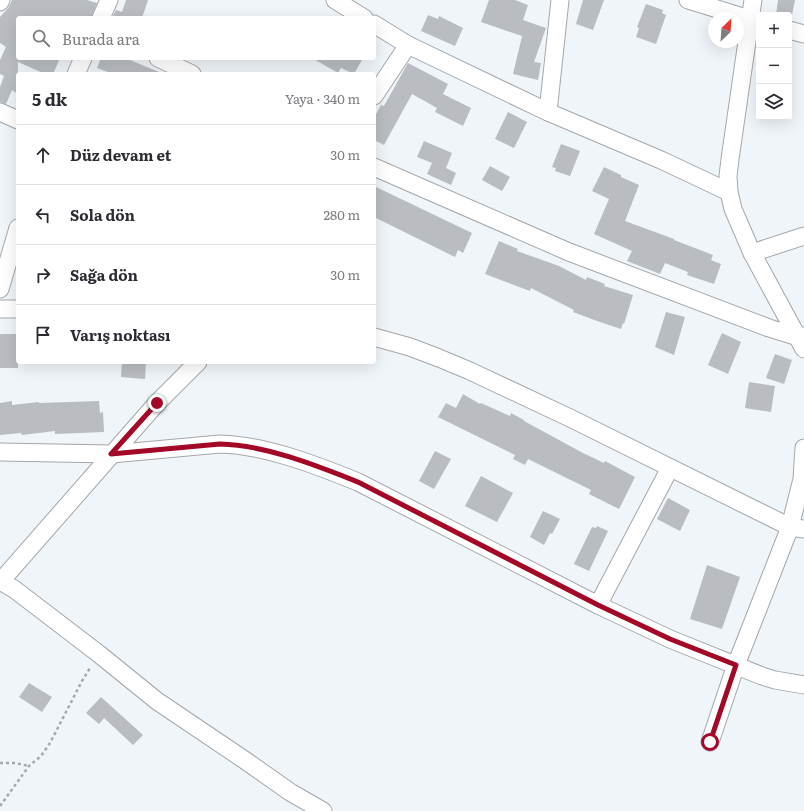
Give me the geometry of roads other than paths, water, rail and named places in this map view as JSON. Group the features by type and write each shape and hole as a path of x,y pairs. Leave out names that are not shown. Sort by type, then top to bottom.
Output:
{"street":[{"path":"102,16 109,0"},
{"path":"334,0 361,16"},
{"path":"548,112 560,0"},
{"path":"688,0 755,21"},
{"path":"753,0 755,21 730,159 729,192 733,209 752,253 802,341"},
{"path":"376,25 408,45 548,112 661,160 729,192"},
{"path":"792,31 804,34"},
{"path":"376,93 408,45"},
{"path":"77,72 82,60"},
{"path":"162,60 188,72"},
{"path":"0,112 16,119"},
{"path":"376,168 570,252 802,341"},
{"path":"0,289 16,235"},
{"path":"752,253 804,236"},
{"path":"0,309 16,309"},
{"path":"376,338 410,347 470,371 797,528"},
{"path":"196,364 157,403 0,581 14,589 99,654 157,701 290,792 323,811"},
{"path":"0,452 111,454 220,444 236,444 266,450 333,472 358,482 598,605 670,639 776,680 804,685"},
{"path":"710,742 736,665 797,528 804,448"},
{"path":"598,605 670,468"}]}
